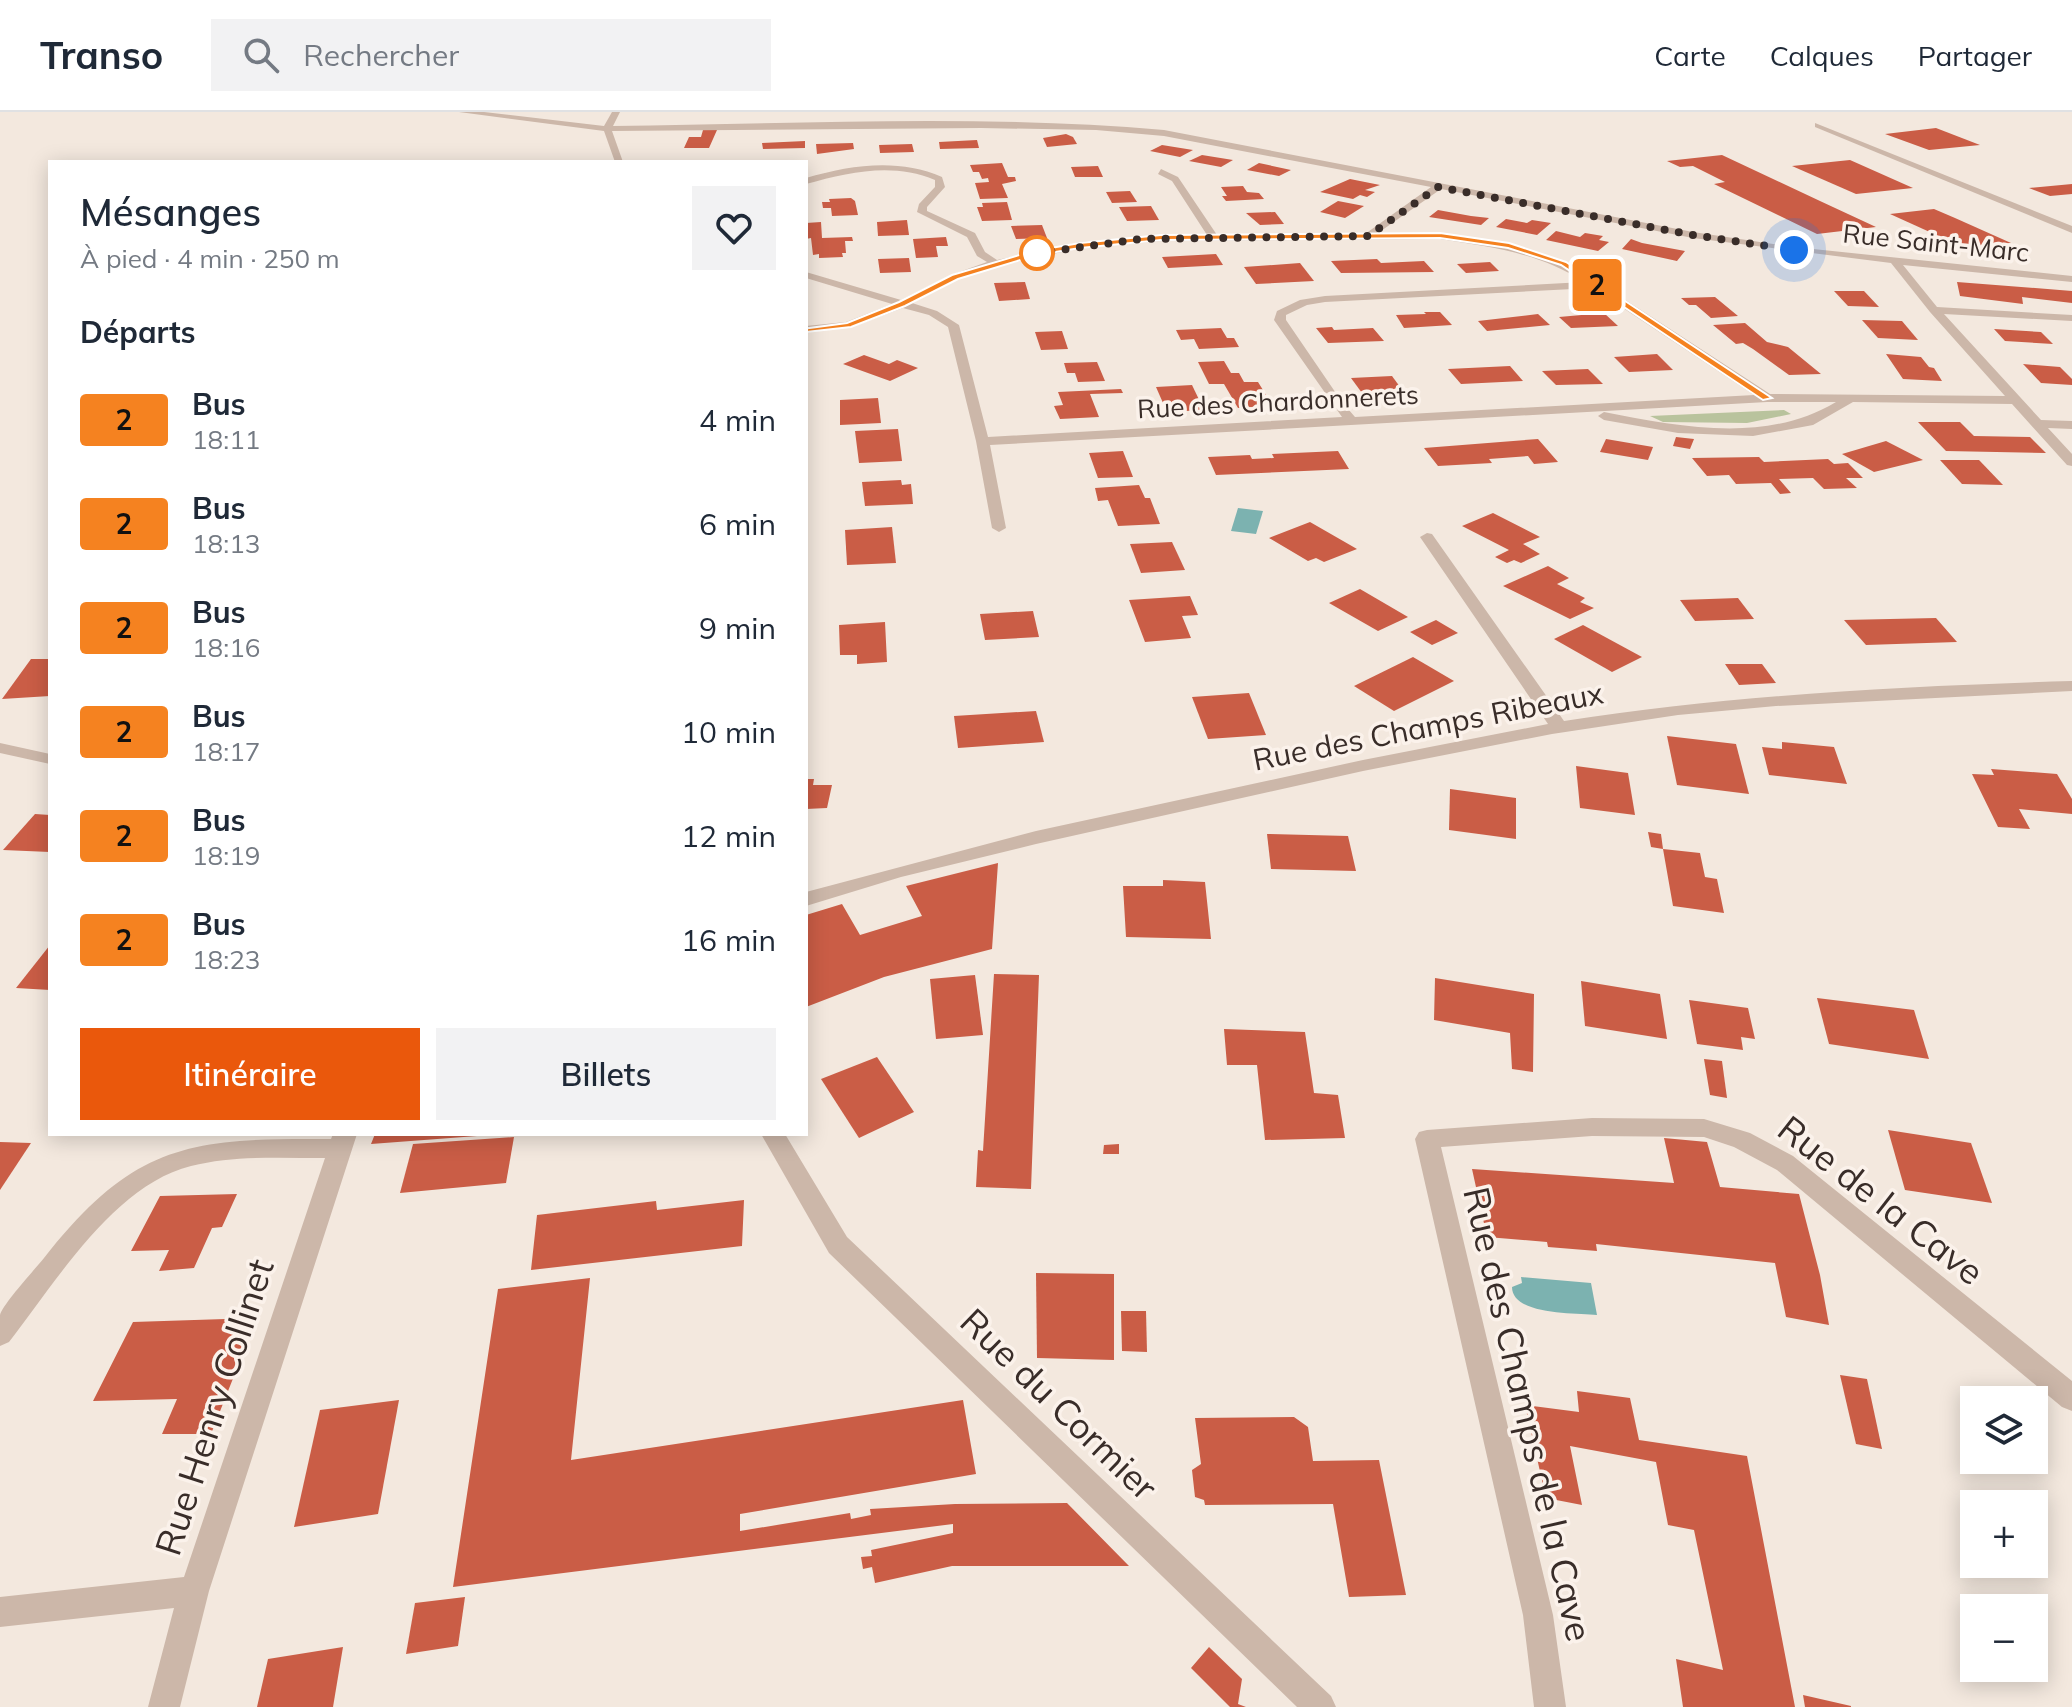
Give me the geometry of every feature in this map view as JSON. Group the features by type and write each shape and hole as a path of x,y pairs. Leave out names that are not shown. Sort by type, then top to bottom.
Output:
{"street":[{"name":"Rue Saint-Marc","path":"463,112 607,129 981,125 1096,127 1164,133 1693,235 1895,261 2022,270 2072,279"},
{"path":"616,112 607,129 618,160"},
{"path":"1818,125 2072,230"},
{"path":"808,181 878,169 908,170 934,176 939,179 940,187 922,206 922,212 971,235 981,254 995,263"},
{"path":"1161,172 1175,179 1214,237"},
{"path":"1368,236 1438,187"},
{"path":"808,329 848,325 902,304 955,277 995,263 1036,253 1121,240 1440,236 1509,246 1563,264 1767,398"},
{"path":"1895,261 1934,310 2072,462"},
{"path":"808,276 933,313 953,325 983,441 999,528"},
{"path":"1352,421 1337,405 1280,320 1281,313 1287,308 1325,299 1598,285"},
{"path":"1934,310 2072,318"},
{"name":"Rue des Chardonnerets","path":"983,441 1575,411 1767,398 2017,400"},
{"name":"Rue des Chardonnerets","path":"1575,411 1678,431 1747,432 1806,424 1851,399"},
{"path":"2039,424 2072,425"},
{"path":"1427,537 1560,728"},
{"name":"Rue des Champs Ribeaux","path":"808,898 877,876 1075,829 1362,765 1560,728 1675,710 1755,702 2072,686"},
{"path":"0,748 48,759"},
{"name":"Rue de la Cave","path":"1427,1139 1608,1127 1704,1128 1742,1140 1785,1163 2072,1398"},
{"name":"Rue du Cormier","path":"774,1136 838,1245 1320,1707"},
{"name":"Rue des Champs de la Cave","path":"1427,1139 1538,1615 1550,1707"},
{"path":"0,1334 103,1206 136,1179 177,1160 246,1149 342,1142"},
{"name":"Rue Henry Collinet","path":"164,1707 194,1591 342,1142"},
{"path":"0,1612 194,1591"}],"green space":[{"path":"1784,410 1791,414 1747,423 1663,422 1650,416"}],"water":[{"path":"1238,508 1263,511 1256,534 1231,531"},
{"path":"1521,1277 1591,1283 1597,1315 1546,1311 1522,1303 1512,1287 1522,1283"}],"building":[{"path":"1936,128 1980,145 1929,150 1885,134"},
{"path":"703,130 717,130 709,148 684,148 689,137 701,137"},
{"path":"1066,134 1073,137 1077,144 1047,147 1043,138"},
{"path":"977,140 979,148 940,149 939,142"},
{"path":"805,141 805,148 763,149 762,143"},
{"path":"853,143 854,149 817,154 816,144"},
{"path":"912,144 914,152 880,153 879,145"},
{"path":"1162,145 1193,150 1180,157 1150,151"},
{"path":"1202,155 1233,160 1221,167 1189,161"},
{"path":"1722,155 1876,227 1817,234 1714,184 1725,182 1693,166 1680,167 1667,161"},
{"path":"1850,160 1913,188 1856,194 1792,166"},
{"path":"1002,163 1008,177 1015,177 1016,181 1002,184 1008,198 980,199 975,183 989,182 988,178 982,179 970,165"},
{"path":"1259,163 1291,170 1279,176 1247,170"},
{"path":"1098,166 1103,177 1075,177 1071,167"},
{"path":"1350,179 1380,185 1365,190 1375,192 1367,197 1360,195 1353,199 1320,192"},
{"path":"2072,184 2072,194 2050,196 2029,188"},
{"path":"1243,186 1247,192 1259,193 1264,199 1226,201 1222,196 1227,196 1221,187"},
{"path":"1130,191 1137,202 1112,203 1106,192"},
{"path":"851,198 855,201 858,215 832,216 831,208 823,208 822,202 830,202 829,199"},
{"path":"1338,201 1364,206 1345,218 1320,212"},
{"path":"1007,202 1012,220 982,221 977,207 983,207 982,203"},
{"path":"1151,206 1159,220 1127,221 1119,207"},
{"path":"1934,209 2011,243 1965,248 1890,214"},
{"path":"1438,210 1489,218 1481,225 1429,217"},
{"path":"1275,212 1284,224 1260,225 1246,213"},
{"path":"1506,219 1551,223 1537,235 1496,227"},
{"path":"907,220 909,235 878,236 877,222"},
{"path":"821,222 822,238 852,237 853,241 845,241 846,253 842,253 843,257 819,258 819,254 813,255 811,238 808,239 808,223"},
{"path":"1042,225 1047,238 1016,239 1011,226"},
{"path":"1556,231 1580,237 1585,233 1603,236 1599,240 1609,242 1598,251 1546,240"},
{"path":"946,237 948,246 936,246 938,257 916,258 913,239"},
{"path":"1631,239 1685,251 1677,261 1622,249"},
{"path":"1216,254 1223,265 1168,268 1162,257"},
{"path":"909,258 911,272 880,273 878,259"},
{"path":"1377,259 1381,263 1424,261 1434,272 1341,273 1331,261"},
{"path":"1490,262 1499,271 1466,273 1457,264"},
{"path":"1300,263 1314,281 1256,284 1244,267"},
{"path":"1025,282 1030,299 999,301 994,283"},
{"path":"1957,282 2072,291 2072,303 2022,297 2023,304 1960,296"},
{"path":"1834,291 1864,291 1879,307 1848,306"},
{"path":"1715,297 1738,316 1711,318 1696,305 1689,305 1681,298"},
{"path":"1424,312 1440,312 1452,325 1404,328 1396,315 1426,314"},
{"path":"1604,313 1618,326 1571,328 1559,317"},
{"path":"1538,314 1550,325 1487,331 1478,321"},
{"path":"1862,320 1902,321 1918,340 1878,338"},
{"path":"1745,323 1767,342 1788,347 1821,374 1789,375 1743,343 1736,344 1713,325"},
{"path":"1332,327 1334,330 1373,328 1384,341 1328,343 1316,328"},
{"path":"1221,328 1227,338 1234,338 1239,347 1199,349 1194,339 1181,340 1176,330"},
{"path":"1994,329 2041,332 2053,344 2005,341"},
{"path":"1062,331 1068,349 1041,350 1035,332"},
{"path":"1657,354 1673,370 1629,372 1614,357"},
{"path":"1886,354 1921,357 1929,367 1934,368 1942,381 1903,379"},
{"path":"864,355 889,364 897,360 918,368 890,381 843,364"},
{"path":"1224,361 1231,373 1239,373 1244,382 1258,382 1273,406 1238,408 1224,384 1209,384 1198,362"},
{"path":"1097,362 1105,381 1078,382 1075,373 1067,373 1064,363"},
{"path":"2023,364 2060,367 2072,379 2072,385 2041,383"},
{"path":"1510,366 1523,381 1461,384 1448,369"},
{"path":"1588,369 1603,384 1556,385 1542,371"},
{"path":"1392,376 1403,391 1362,393 1351,378"},
{"path":"1192,385 1204,410 1167,412 1156,387"},
{"path":"1121,389 1123,393 1090,394 1099,417 1060,419 1054,406 1063,405 1058,392"},
{"path":"878,398 881,423 840,425 840,400"},
{"path":"1918,422 1960,422 1974,436 2030,437 2046,453 1946,451"},
{"path":"898,429 902,461 859,463 855,431"},
{"path":"1676,437 1694,439 1690,449 1673,446"},
{"path":"1538,439 1558,462 1534,464 1528,456 1489,459 1492,463 1438,466 1424,448"},
{"path":"1606,439 1653,447 1648,460 1600,452"},
{"path":"1886,441 1923,460 1874,472 1842,454"},
{"path":"1123,451 1133,477 1098,478 1089,453"},
{"path":"1338,451 1349,469 1216,475 1208,457 1250,455 1252,459 1274,458 1272,454"},
{"path":"1759,457 1764,462 1828,459 1834,464 1848,463 1863,478 1846,478 1857,488 1824,489 1813,478 1779,479 1791,493 1780,494 1771,483 1736,484 1729,475 1707,476 1692,458"},
{"path":"1940,460 1979,460 2003,485 1962,484"},
{"path":"901,480 902,485 911,484 913,504 865,506 862,482"},
{"path":"1139,485 1145,498 1150,498 1160,524 1118,526 1108,500 1098,501 1095,488"},
{"path":"1493,513 1540,537 1523,544 1540,554 1521,563 1514,560 1507,563 1495,557 1509,550 1462,526"},
{"path":"1310,522 1357,549 1324,562 1316,558 1308,561 1269,538"},
{"path":"892,527 896,563 847,565 845,530"},
{"path":"1172,542 1185,570 1141,573 1130,544"},
{"path":"1548,566 1569,578 1557,584 1585,598 1580,602 1594,608 1570,619 1503,586"},
{"path":"1360,589 1408,617 1378,631 1329,603"},
{"path":"1190,596 1198,615 1182,616 1191,638 1145,642 1129,600"},
{"path":"1738,598 1754,619 1695,621 1680,600"},
{"path":"1033,611 1039,637 985,640 980,614"},
{"path":"1936,618 1957,642 1866,645 1844,620"},
{"path":"1436,620 1458,633 1432,645 1410,632"},
{"path":"885,622 887,662 857,664 857,655 840,655 839,625"},
{"path":"1583,625 1642,657 1612,672 1554,639"},
{"path":"1413,657 1454,681 1394,711 1354,686"},
{"path":"31,659 48,659 48,696 2,699"},
{"path":"1725,664 1762,664 1776,683 1739,685"},
{"path":"1249,693 1266,735 1208,739 1192,697"},
{"path":"1036,711 1044,742 958,748 954,716"},
{"path":"1667,736 1736,744 1749,794 1677,785"},
{"path":"1782,742 1834,747 1847,784 1769,775 1762,747 1782,749"},
{"path":"1576,766 1628,773 1635,815 1580,808"},
{"path":"1991,769 2057,774 2072,799 2072,814 2019,809 2030,829 1998,827 1972,774 1994,775"},
{"path":"808,779 814,779 813,785 832,785 827,808 808,809"},
{"path":"1450,789 1516,798 1516,839 1449,830"},
{"path":"35,814 48,815 48,852 3,850"},
{"path":"1648,832 1661,834 1663,849 1651,847"},
{"path":"1267,834 1348,836 1356,871 1271,869"},
{"path":"1663,849 1700,853 1705,877 1717,879 1724,913 1673,906"},
{"path":"998,863 992,949 884,977 808,1006 808,914 842,904 860,935 922,916 906,886"},
{"path":"1163,880 1205,882 1211,939 1126,937 1123,886 1163,886"},
{"path":"48,948 48,990 16,988"},
{"path":"994,974 1039,975 1031,1189 976,1187 978,1150 983,1151"},
{"path":"975,975 983,1035 936,1039 930,979"},
{"path":"1435,978 1534,994 1533,1072 1512,1069 1510,1033 1434,1020"},
{"path":"1581,981 1660,994 1667,1039 1585,1026"},
{"path":"1817,998 1914,1010 1929,1059 1829,1044"},
{"path":"1689,1000 1748,1008 1755,1039 1741,1037 1743,1050 1697,1044"},
{"path":"1224,1029 1305,1032 1314,1093 1338,1095 1345,1138 1265,1140 1257,1065 1227,1065"},
{"path":"877,1057 914,1112 859,1138 821,1079"},
{"path":"1704,1059 1722,1061 1727,1098 1710,1095"},
{"path":"1888,1130 1971,1143 1992,1203 1905,1190"},
{"path":"374,1136 477,1136 371,1144"},
{"path":"514,1137 506,1183 400,1193 413,1144"},
{"path":"1664,1138 1707,1142 1720,1187 1799,1194 1829,1325 1786,1317 1775,1263 1596,1244 1597,1251 1548,1247 1547,1242 1487,1237 1472,1169 1674,1183"},
{"path":"0,1142 31,1143 0,1190"},
{"path":"1119,1144 1119,1154 1103,1154 1104,1145"},
{"path":"237,1194 222,1227 212,1228 194,1268 159,1271 169,1250 131,1251 160,1196"},
{"path":"744,1200 742,1246 531,1270 537,1215 656,1201 657,1210"},
{"path":"1036,1273 1114,1274 1114,1360 1037,1358"},
{"path":"590,1278 571,1460 963,1400 976,1474 740,1514 740,1531 850,1513 851,1519 871,1515 870,1509 955,1504 1067,1503 1129,1566 952,1566 875,1583 872,1567 863,1569 861,1557 872,1556 871,1550 953,1533 953,1524 453,1587 498,1289"},
{"path":"1121,1311 1146,1311 1147,1352 1122,1351"},
{"path":"257,1318 211,1434 162,1434 177,1399 93,1401 133,1322"},
{"path":"1840,1375 1867,1379 1882,1449 1856,1444"},
{"path":"1577,1391 1630,1398 1639,1440 1747,1456 1795,1707 1683,1707 1676,1659 1723,1670 1694,1530 1668,1525 1656,1462 1570,1446 1582,1505 1546,1498 1525,1405 1579,1412"},
{"path":"399,1400 378,1514 294,1527 320,1410"},
{"path":"1294,1417 1308,1427 1313,1461 1379,1460 1406,1595 1349,1597 1333,1504 1205,1505 1204,1500 1195,1497 1192,1470 1201,1464 1195,1418"},
{"path":"465,1597 458,1646 406,1654 415,1603"},
{"path":"343,1647 333,1707 257,1707 268,1659"},
{"path":"1209,1647 1242,1679 1238,1704 1246,1707 1230,1707 1191,1668"},
{"path":"1803,1695 1851,1706 1851,1707 1805,1707"}],"bus line":[{"name":"2","path":"808,329 848,325 902,304 955,277 995,263 1080,245 1161,238 1440,236 1509,246 1563,264 1767,398"}],"route":[{"path":"1037,253 1121,240 1368,236 1438,187 1693,235 1794,250"}]}
